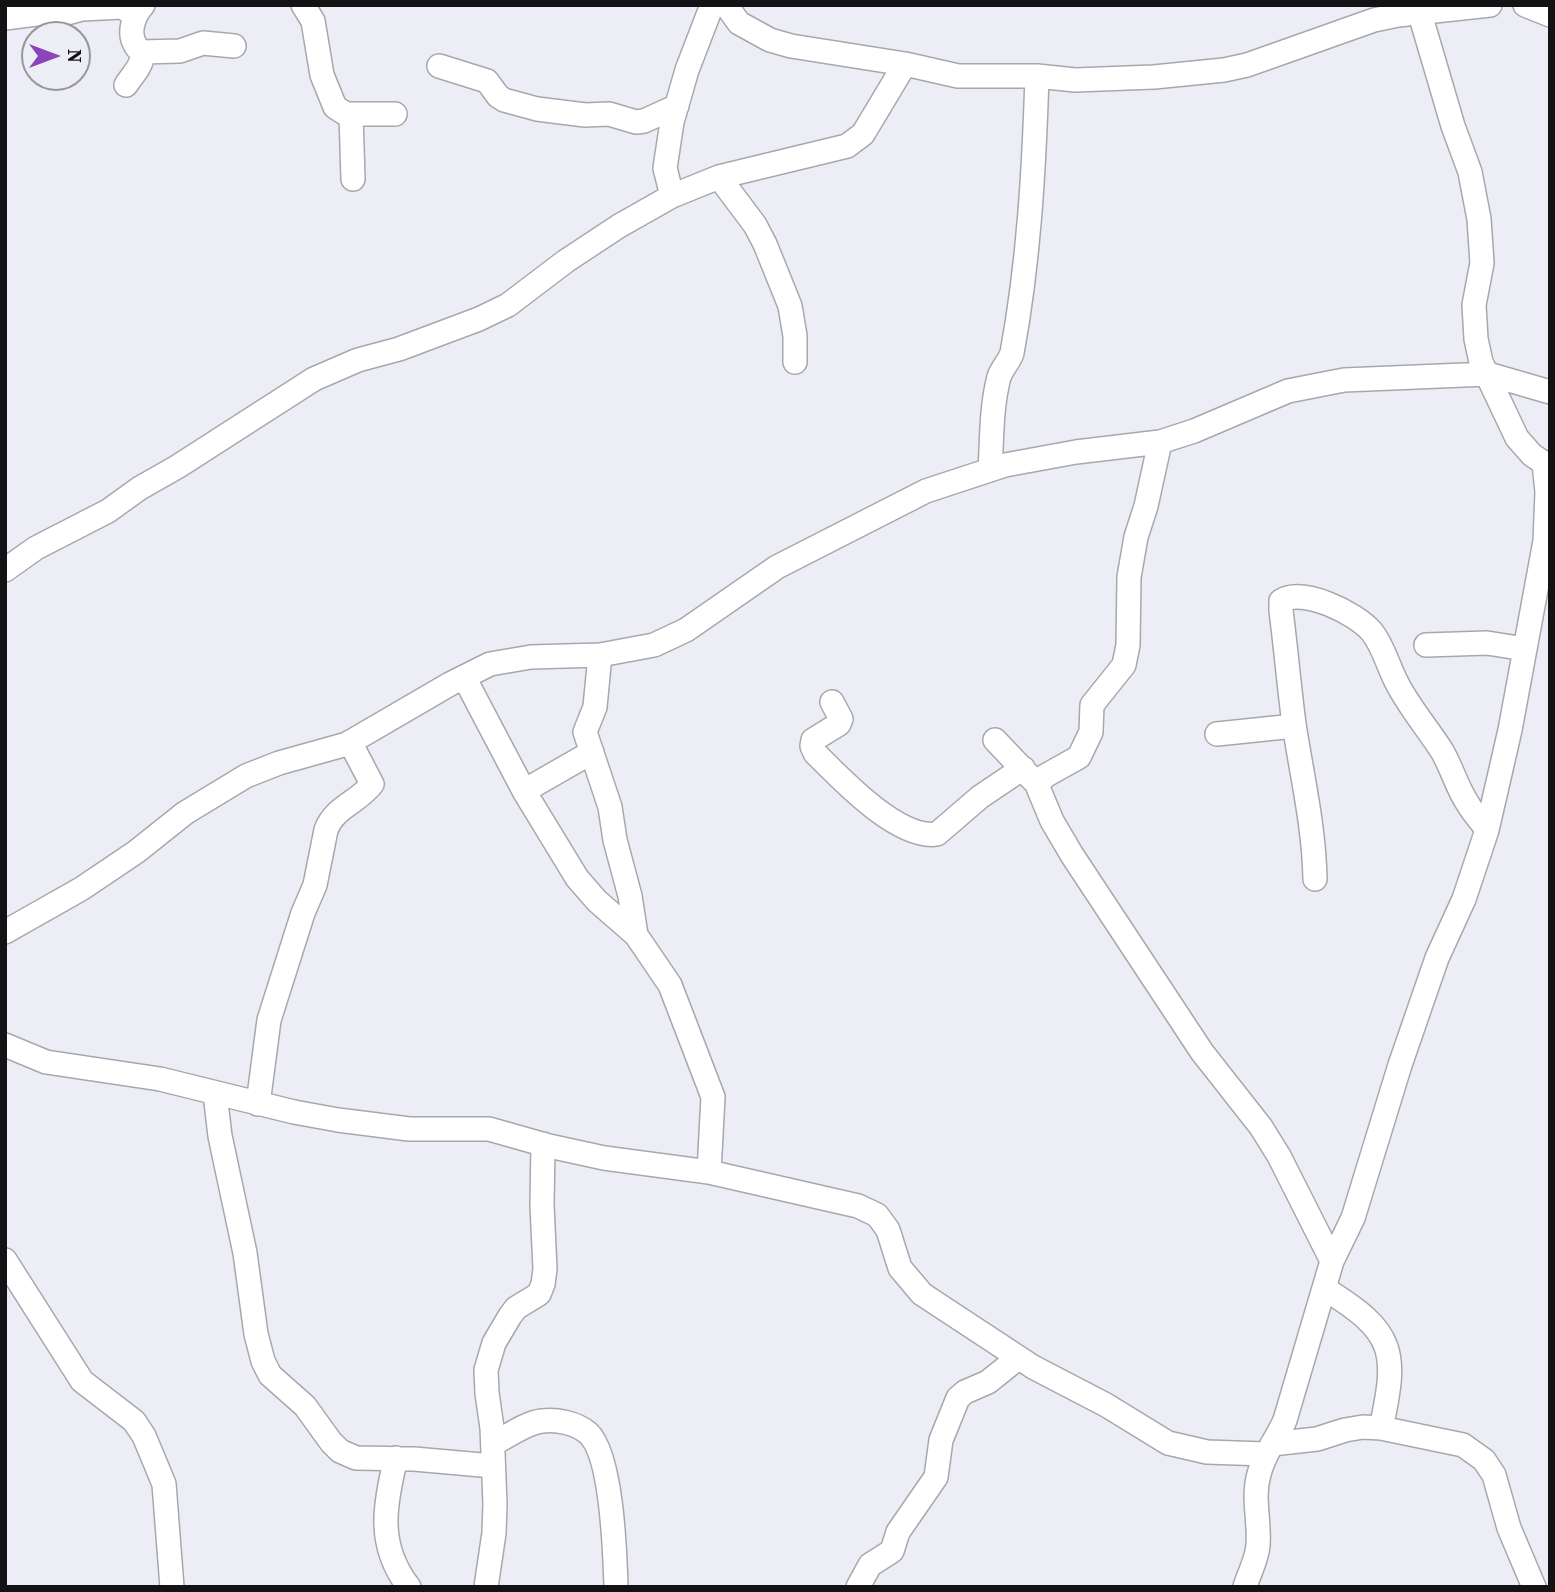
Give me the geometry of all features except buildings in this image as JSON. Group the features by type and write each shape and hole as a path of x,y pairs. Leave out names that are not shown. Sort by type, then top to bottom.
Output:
{"street":[{"path":"303,5 313,21 322,75 335,107 351,114 394,114"},
{"path":"672,196 666,155 687,70 712,5"},
{"path":"726,5 739,23 770,40 791,46 905,64 958,76 1037,76 1075,80 1154,77 1224,70 1247,65 1405,11 1490,5"},
{"path":"1524,5 1550,15"},
{"path":"5,18 44,13 60,15 82,9 122,7 139,10 134,41 141,51 142,59 126,85"},
{"path":"1245,1587 1258,1546 1258,1476 1268,1449 1280,1433 1332,1261 1353,1218 1404,1053 1437,958 1464,899 1487,830 1534,633 1545,541 1547,460 1532,455 1517,438 1481,362 1476,339 1474,305 1482,263 1479,219 1470,172 1405,11"},
{"path":"141,51 180,51 203,43 234,46"},
{"path":"5,570 36,548 108,511 140,488 314,379 358,359 399,349 479,319 508,304 619,226 672,196 719,177 847,146 863,134 905,64"},
{"path":"439,66 486,81 504,100 537,109 585,116 609,114 636,122 677,106"},
{"path":"990,470 994,401 1002,370 1012,353 1026,268 1037,76"},
{"path":"351,114 353,178"},
{"path":"719,177 755,225 765,244 790,306 795,336 795,362"},
{"path":"5,932 81,889 136,852 185,813 246,776 350,742 491,664 531,657 600,655 654,645 686,630 776,568 926,491 990,470 1076,452 1160,442 1194,431 1288,391 1344,380 1488,374 1550,392"},
{"path":"832,702 841,719 813,740 815,753 847,785 887,816 919,834 937,834 980,797 1030,777 1045,776 1079,757 1091,732 1092,705 1124,665 1128,645 1129,577 1136,537 1146,506 1160,442"},
{"path":"1315,878 1315,852 1294,726 1281,611 1281,601 1291,596 1311,598 1335,608 1370,629 1379,642 1398,685 1444,755 1466,803 1487,830"},
{"path":"1426,645 1487,643 1534,633"},
{"path":"600,655 595,707 585,728 610,807 636,935"},
{"path":"464,677 524,791 577,878 597,901 636,935 670,985 710,1087 713,1114 709,1172"},
{"path":"1217,734 1294,726"},
{"path":"995,740 1030,777 1072,855 1202,1052 1261,1127 1279,1156 1332,1261"},
{"path":"258,1104 269,1020 303,913 315,885 328,823 340,809 372,784 350,742"},
{"path":"524,791 592,752"},
{"path":"5,1045 46,1062 160,1079 327,1118 409,1129 489,1129 604,1158 709,1172 858,1206 877,1215 888,1230 900,1268 922,1294 1018,1358 1106,1405 1168,1443 1207,1452 1268,1449 1354,1429 1381,1428 1464,1445 1484,1460 1494,1475 1509,1528 1534,1587"},
{"path":"215,1094 220,1136 245,1252 256,1334 263,1361 270,1375 304,1406 340,1451 356,1458 493,1455 540,1421 568,1423 590,1434 605,1470 612,1520 616,1587"},
{"path":"486,1587 494,1533 493,1455 486,1370 488,1359 509,1316 516,1308 539,1294 544,1277 543,1144"},
{"path":"5,1260 82,1381 134,1421 144,1436 164,1484 172,1587"},
{"path":"1325,1289 1356,1308 1370,1322 1389,1352 1391,1369 1381,1428"},
{"path":"858,1587 870,1565 892,1551 898,1532 936,1477 941,1440 958,1398 988,1382 1018,1358"},
{"path":"396,1458 387,1496 386,1540 390,1555 409,1587"}]}
